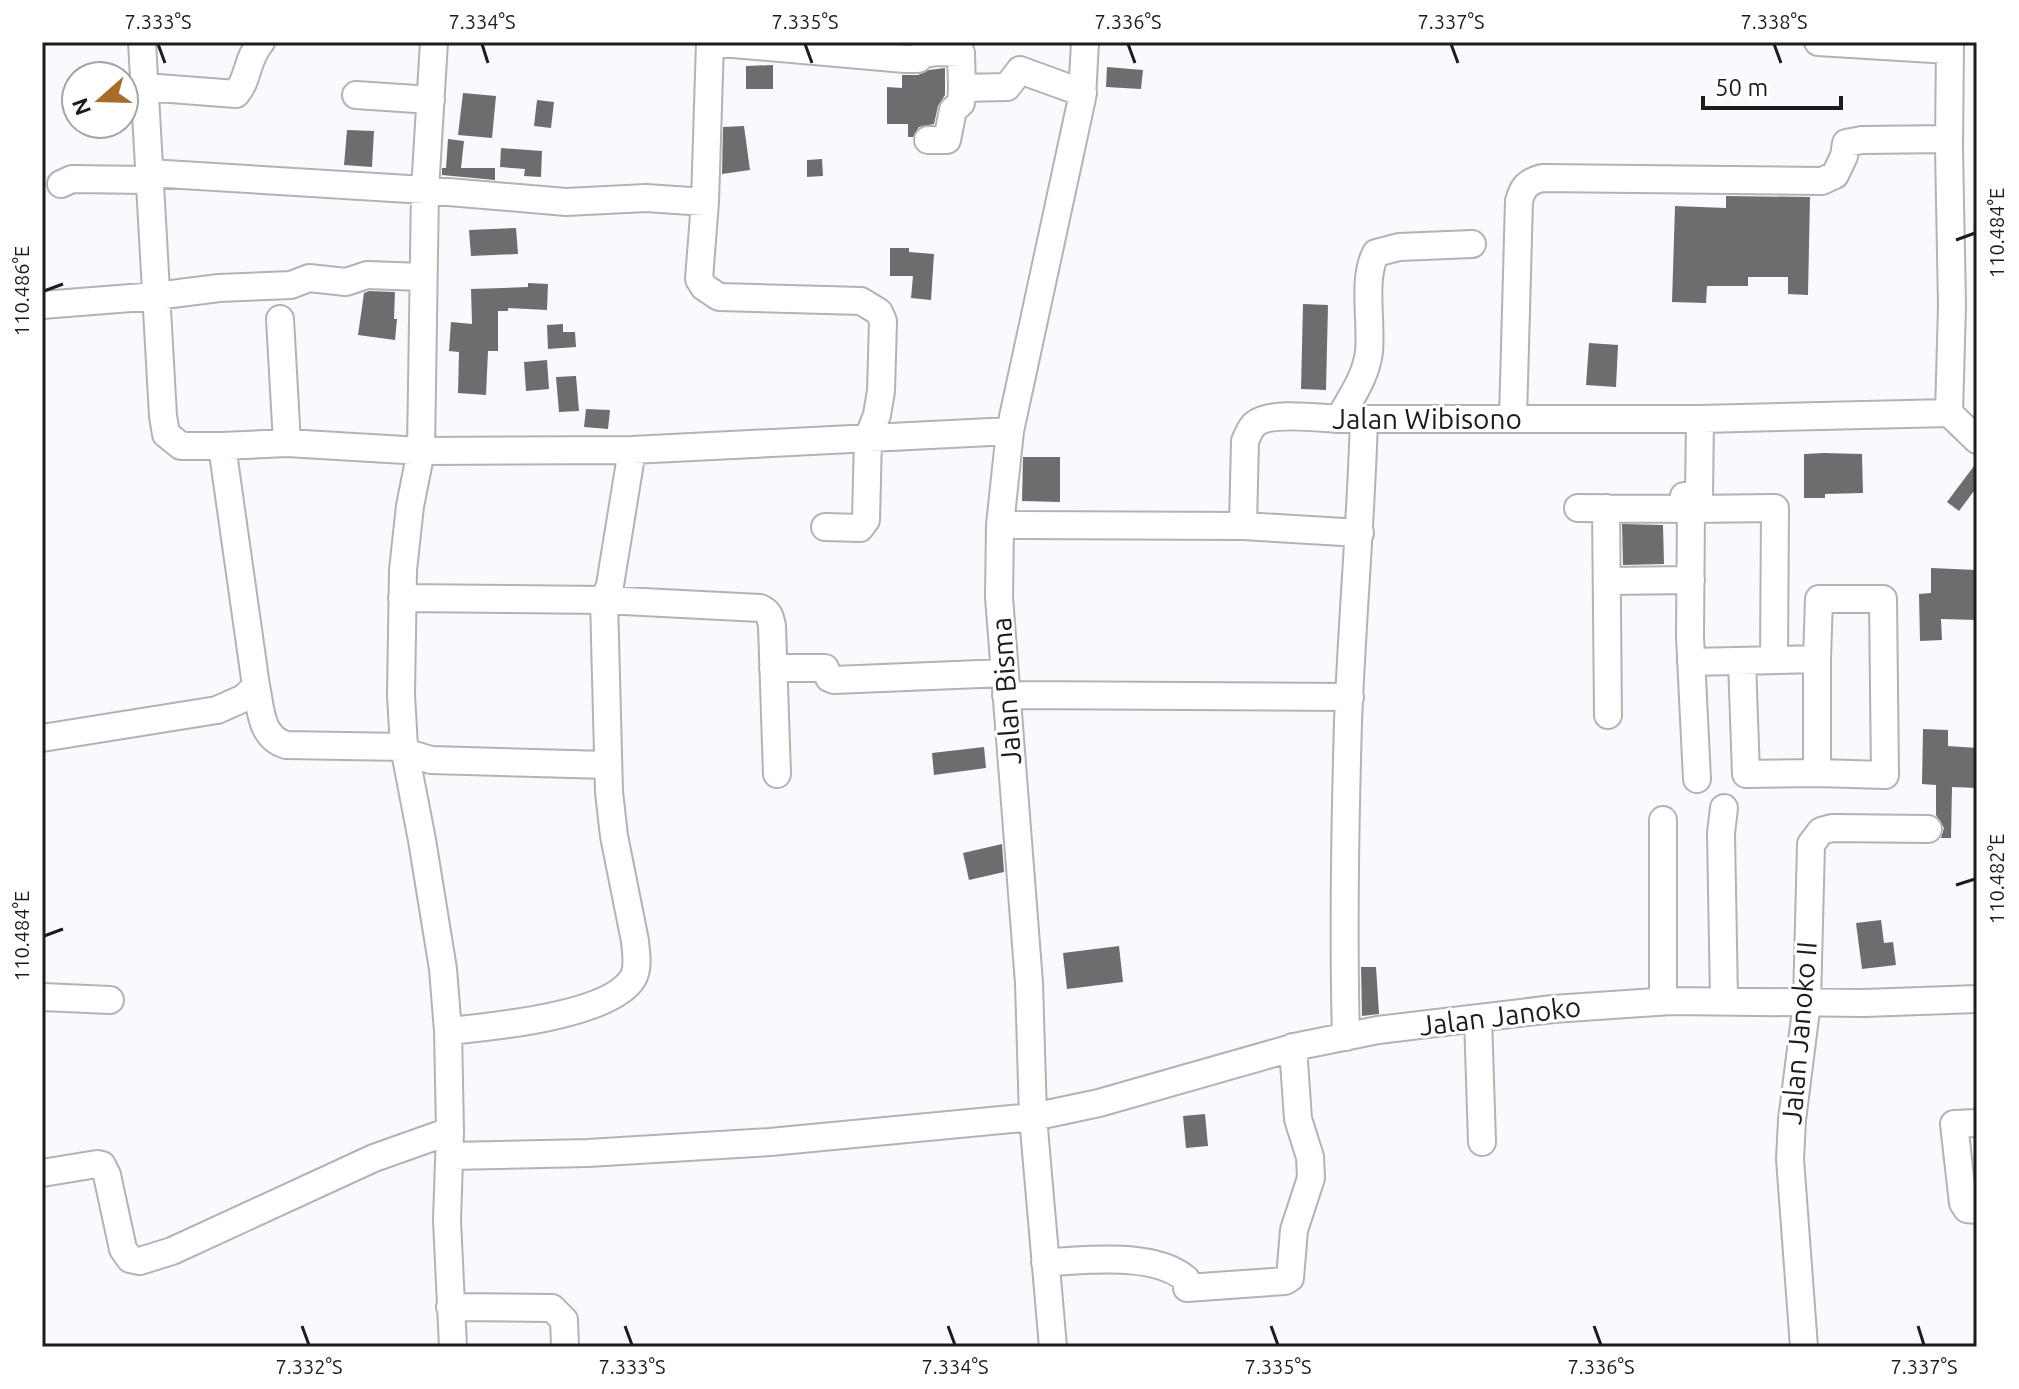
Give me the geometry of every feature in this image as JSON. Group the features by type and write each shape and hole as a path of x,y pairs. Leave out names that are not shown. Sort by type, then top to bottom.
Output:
{"street":[{"path":"142,42 166,434 181,446 287,443 421,451 632,450 1010,431"},
{"path":"145,87 236,94 242,87 247,62 261,42"},
{"path":"434,42 425,190 421,451 410,506 402,598 401,695 404,747 436,922 448,1031 450,1144 447,1220 453,1347"},
{"path":"825,527 860,528 864,525 868,438 877,415 881,391 883,321 879,312 861,301 719,297 710,293 699,279 705,202 710,42 905,59 918,59 920,55 936,52 961,53 961,103 953,110 947,140 928,140"},
{"name":"Jalan Bisma","path":"1053,1347 1033,1117 1029,983 999,597 1000,525 1010,431 1083,93 1085,42"},
{"path":"1818,42 1950,46 1952,306 1949,413 1977,440"},
{"path":"962,88 1007,87 1020,70 1083,93"},
{"path":"356,95 431,100"},
{"path":"1513,419 1519,201 1523,188 1531,181 1542,178 1822,181 1835,175 1846,143 1949,139"},
{"path":"61,184 72,179 149,176 425,190 566,202 646,198 705,202"},
{"path":"1346,1037 1344,958 1350,697 1360,533 1351,419 1365,373 1372,260 1376,253 1399,247 1472,244"},
{"path":"42,305 232,287 291,285 309,278 346,282 367,275 423,277"},
{"path":"280,319 287,443"},
{"name":"Jalan Wibisono","path":"1243,526 1243,449 1255,424 1282,417 1692,419 1949,413"},
{"path":"1692,419 1699,496 1691,509 1691,662 1697,779"},
{"path":"222,446 256,686 265,729 280,743 294,746 404,747 411,754 431,760 607,765"},
{"path":"448,1031 527,1022 598,1002 622,989 635,976 637,957 614,836 607,765 604,600 610,585 632,450"},
{"path":"1578,508 1775,508 1774,660"},
{"path":"1606,508 1608,715"},
{"path":"1000,525 1243,526 1360,533"},
{"path":"1607,581 1691,580"},
{"path":"402,598 604,600 760,608 771,618 777,774"},
{"path":"1742,661 1746,774 1885,775 1883,599 1819,599 1817,773"},
{"path":"1691,662 1817,659"},
{"path":"773,668 825,668 829,678 834,680 1350,697"},
{"path":"42,738 217,710 244,698 256,686"},
{"path":"1724,808 1721,833 1724,1000"},
{"path":"1663,820 1663,1001"},
{"name":"Jalan Janoko II","path":"1804,1347 1790,1159 1807,1002 1810,853 1814,836 1821,831 1844,826 1928,829"},
{"path":"42,997 110,1000"},
{"name":"Jalan Janoko","path":"42,1173 102,1165 107,1175 123,1249 130,1259 140,1261 185,1245 374,1158 450,1144 588,1153 770,1142 1033,1117 1111,1099 1293,1047 1378,1030 1617,1003 1977,999"},
{"path":"1478,1018 1482,1142"},
{"path":"1045,1262 1135,1261 1178,1272 1186,1279 1187,1288 1285,1281 1290,1278 1294,1230 1311,1178 1310,1157 1298,1119 1293,1047"},
{"path":"1977,1123 1954,1124 1963,1203 1967,1209 1977,1210"},
{"path":"450,1307 552,1308 564,1320 565,1347"}],"building":[{"path":"773,65 773,89 746,89 746,66"},
{"path":"1107,67 1143,70 1141,89 1106,87"},
{"path":"945,68 945,95 938,106 934,124 919,127 913,137 908,137 908,124 887,124 887,87 902,88 902,75 918,75"},
{"path":"463,93 496,96 492,138 458,135"},
{"path":"537,100 554,102 551,128 534,126"},
{"path":"744,126 750,170 722,174 723,127"},
{"path":"347,130 374,131 372,167 344,165"},
{"path":"448,139 464,141 461,168 495,168 495,180 442,175 442,168 446,168"},
{"path":"501,148 542,151 541,177 524,176 525,169 500,167"},
{"path":"822,159 823,176 807,177 807,160"},
{"path":"1726,196 1810,197 1808,295 1788,294 1788,277 1748,277 1748,286 1707,286 1706,303 1672,302 1675,206 1726,208"},
{"path":"516,228 518,254 471,256 469,230"},
{"path":"890,248 909,248 909,252 934,254 931,300 911,298 913,276 890,276"},
{"path":"528,283 548,284 547,310 508,308 508,311 498,311 498,351 488,351 486,395 458,393 459,352 449,351 451,322 472,324 471,289 528,287"},
{"path":"395,292 395,340 358,335 364,293"},
{"path":"1303,304 1328,305 1326,390 1301,389"},
{"path":"563,324 563,332 575,332 576,347 548,349 547,325"},
{"path":"1589,343 1618,345 1616,387 1586,385"},
{"path":"547,360 549,389 526,391 524,362"},
{"path":"576,376 579,411 559,412 556,377"},
{"path":"586,409 610,410 608,429 584,427"},
{"path":"1804,454 1862,454 1863,493 1804,498"},
{"path":"1023,457 1060,457 1060,502 1022,501"},
{"path":"1977,462 1977,487 1959,511 1947,502"},
{"path":"1622,524 1663,525 1664,564 1623,565"},
{"path":"1931,568 1977,570 1977,620 1941,619 1942,640 1920,641 1919,594 1931,593"},
{"path":"1923,729 1948,730 1948,746 1977,748 1977,788 1952,787 1951,838 1941,838 1944,828 1936,815 1936,785 1922,784"},
{"path":"984,747 986,768 934,775 932,753"},
{"path":"1002,844 1004,872 969,880 963,853"},
{"path":"1881,920 1884,943 1893,942 1896,965 1862,969 1856,923"},
{"path":"1119,946 1123,982 1067,989 1063,953"},
{"path":"1361,967 1376,967 1379,1014 1362,1016"},
{"path":"1205,1114 1208,1146 1186,1148 1183,1116"}]}
